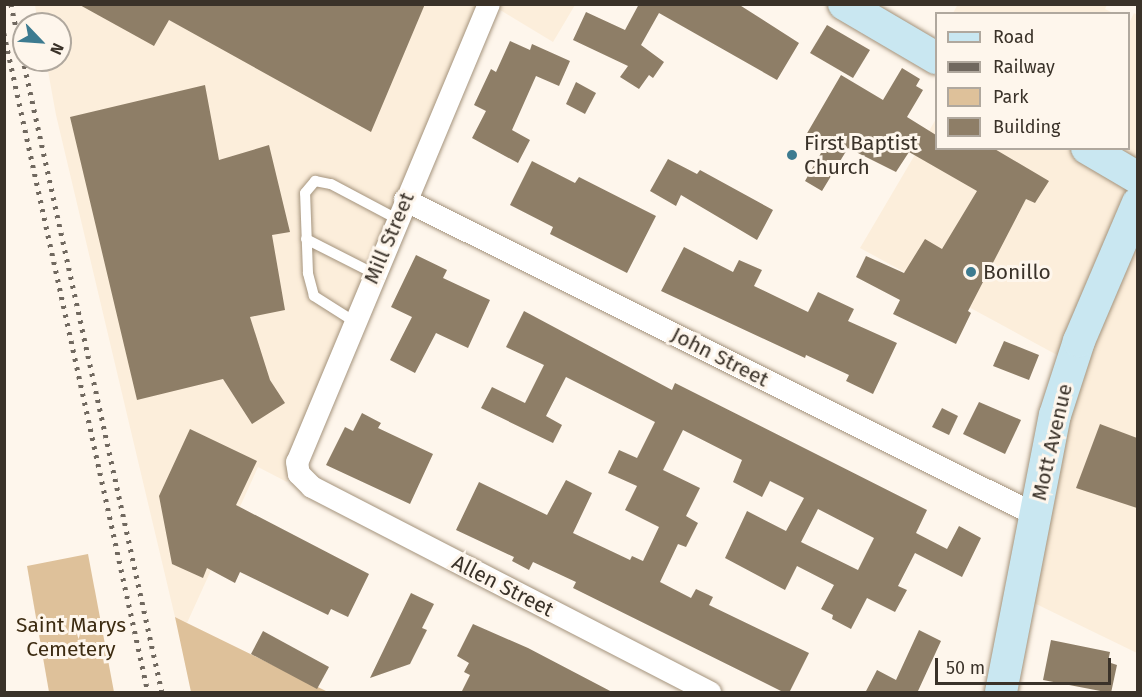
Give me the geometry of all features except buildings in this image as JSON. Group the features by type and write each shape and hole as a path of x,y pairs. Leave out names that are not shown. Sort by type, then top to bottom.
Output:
{"street":[{"name":"Mill Street","path":"299,474 297,462 401,209 489,4"},
{"path":"844,4 935,57"},
{"path":"1090,150 1137,178"},
{"name":"Mott Avenue","path":"1002,693 1027,573 1034,514 1055,415 1077,346 1137,203"},
{"name":"John Street","path":"401,209 1034,514"},
{"name":"Allen Street","path":"299,474 312,487 710,693"}],"lane":[{"path":"355,322 314,296 306,239 305,192 315,181 331,184 401,209"},
{"path":"306,239 375,274"}],"shaded area":[{"path":"958,4 1107,5 1105,9 1111,12 954,12"},
{"path":"35,5 491,5 287,482 258,467 187,623 175,617 56,115 48,72 72,72 72,12 36,12"},
{"path":"492,5 575,5 553,42"},
{"path":"1134,13 1137,15 1137,653 1032,602 1055,472 1081,368 860,248 935,121 935,150 1130,150 1130,21"}],"green space":[{"name":"Saint Marys Cemetery","path":"88,554 114,692 49,692 27,566"},
{"name":"Saint Marys Cemetery","path":"175,617 187,623 328,692 191,692"}],"railway":[{"path":"11,4 162,692"},
{"path":"4,33 148,692"}],"place":[{"name":"First Baptist Church","path":"792,155"},
{"name":"Bonillo","path":"971,272"}]}
